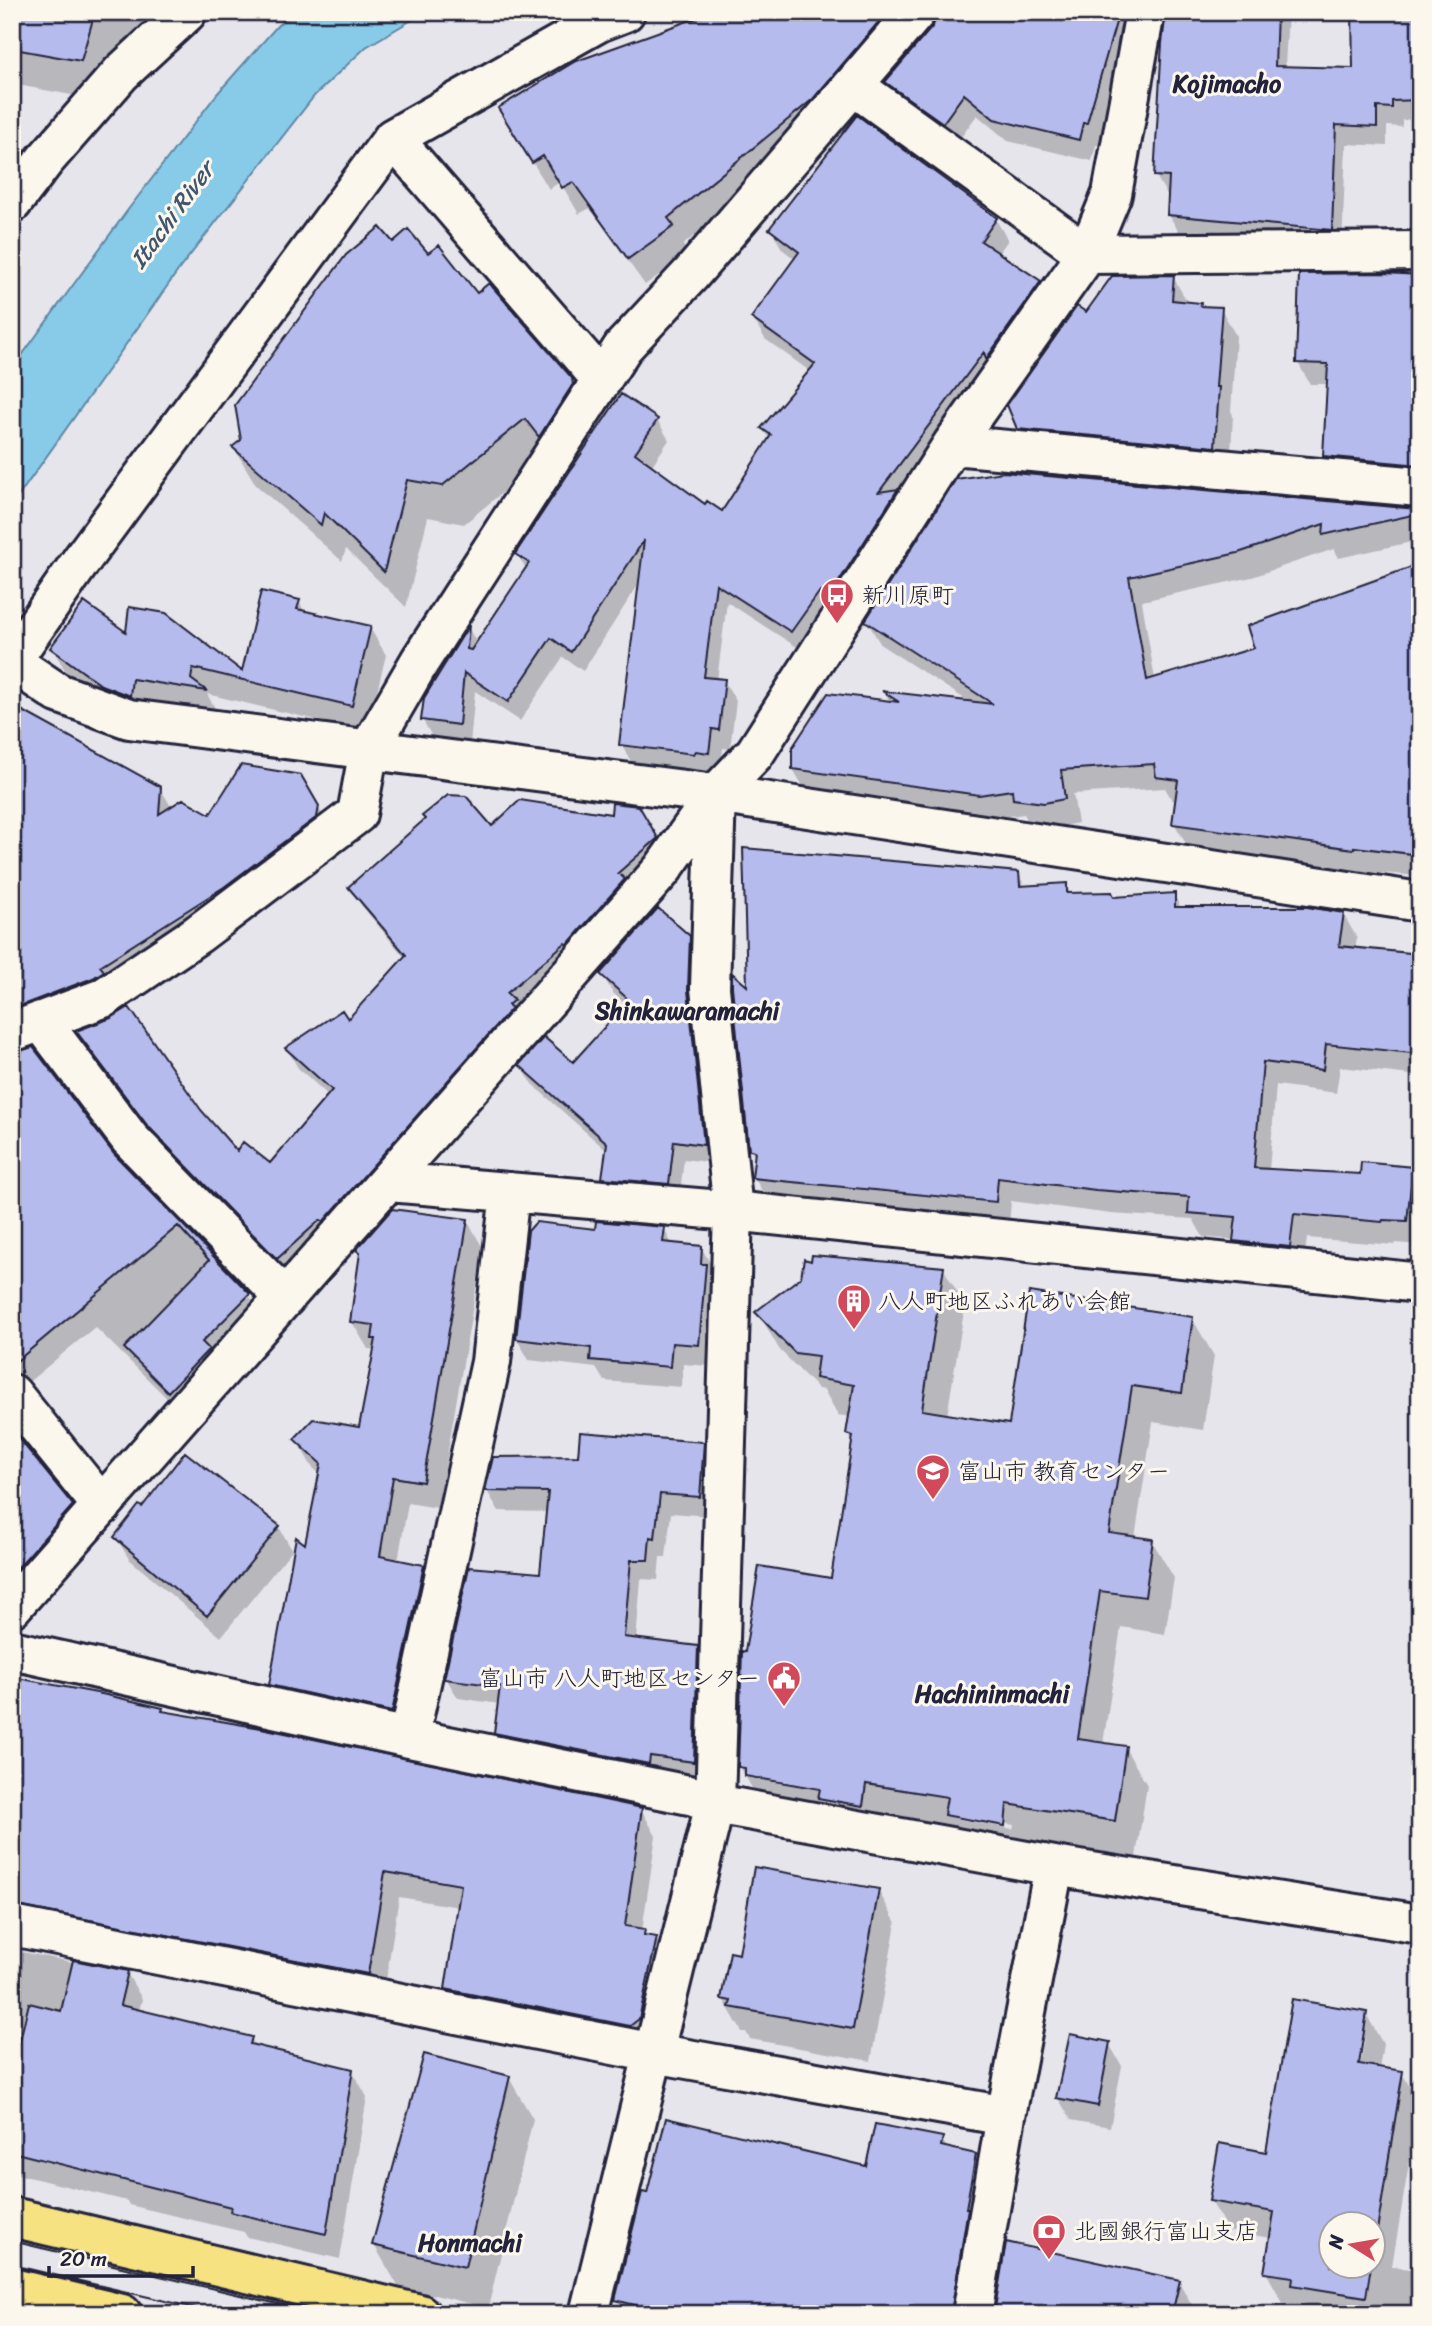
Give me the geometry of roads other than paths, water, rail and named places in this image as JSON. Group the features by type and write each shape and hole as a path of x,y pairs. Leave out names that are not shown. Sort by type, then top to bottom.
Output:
{"main road":[{"path":"12,2217 420,2314"},
{"path":"12,2288 122,2314"}],"street":[{"path":"12,203 121,73 187,12"},
{"path":"625,12 599,22 393,138 83,558 12,661 58,693 129,719 716,794 1420,902"},
{"path":"285,1298 130,1139 27,1026 103,998 198,934 357,814 369,749 420,661 623,347 692,273 916,12"},
{"path":"12,1607 662,870 716,794 755,753 952,445 1087,254 1112,194 1144,12"},
{"path":"854,86 1087,254 1420,251"},
{"path":"393,138 602,380"},
{"path":"952,445 1420,487"},
{"path":"589,2314 715,1804 733,1211 710,988 716,794"},
{"path":"389,1182 733,1211 1420,1283"},
{"path":"409,1738 491,1362 510,1192"},
{"path":"12,1394 102,1506"},
{"path":"12,1650 409,1738 681,1793 715,1804 1054,1866 1420,1924"},
{"path":"972,2314 1006,2116 1054,1866"},
{"path":"12,1926 654,2053 1006,2116"}],"water":[{"name":"Itachi River","path":"294,12 425,12 366,47 315,95 180,268 12,505 12,369 127,211 217,94 278,25"}],"tram line":[{"path":"12,2241 320,2314"},
{"path":"12,2265 221,2314"}],"place":[{"name":"新川原町","path":"837,625"},
{"name":"八人町地区ふれあい会館","path":"854,1331"},
{"name":"富山市 教育センター","path":"933,1501"},
{"name":"富山市 八人町地区センター","path":"784,1708"},
{"name":"北國銀行富山支店","path":"1049,2261"}],"district":[{"name":"Kojimacho","path":"1227,84"},
{"name":"Shinkawaramachi","path":"687,1011"},
{"name":"Hachininmachi","path":"992,1694"},
{"name":"Honmachi","path":"470,2243"}]}
